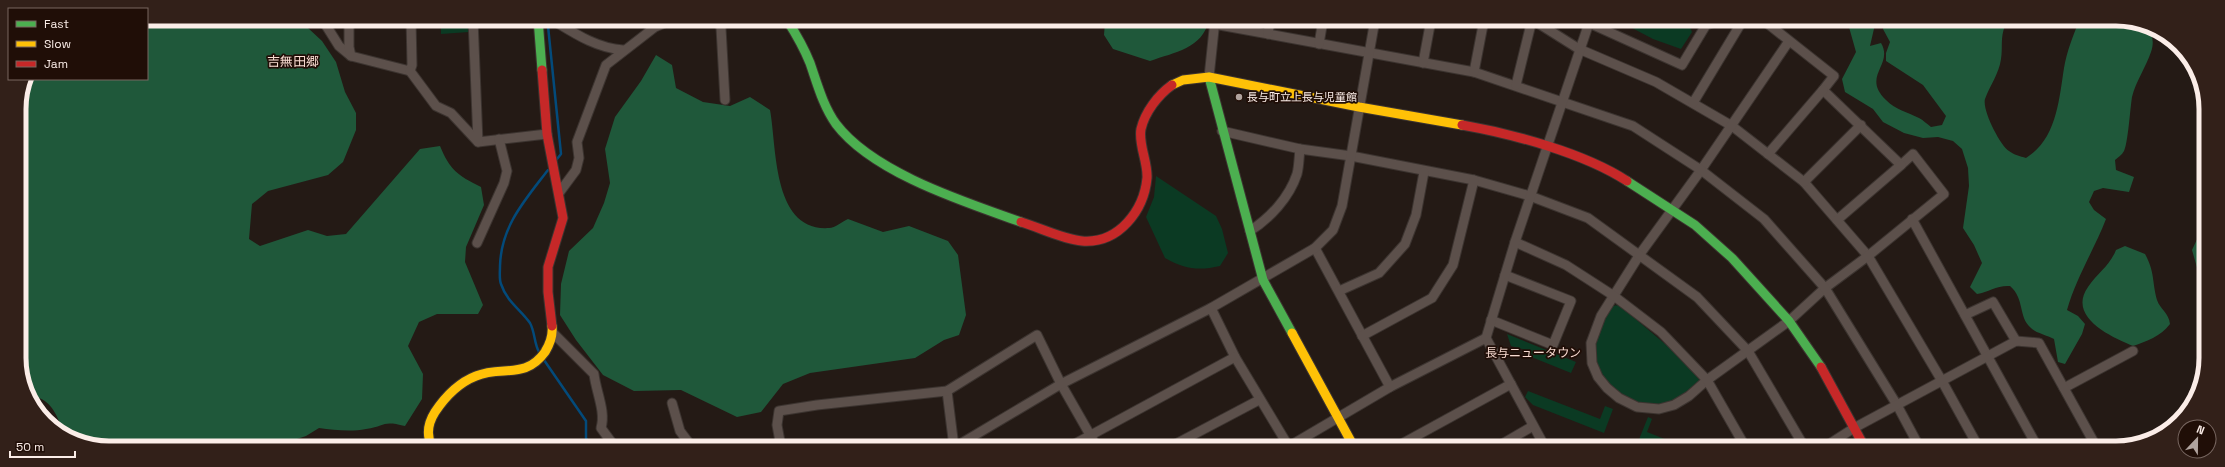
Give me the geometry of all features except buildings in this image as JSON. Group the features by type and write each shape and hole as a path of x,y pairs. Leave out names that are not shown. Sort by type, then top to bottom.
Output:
{"street":[{"path":"326,26 339,46 352,56 410,71 436,106 451,113 478,142"},
{"path":"349,26 349,47 352,56"},
{"path":"410,71 412,65 411,26"},
{"path":"473,26 478,142"},
{"path":"428,441 430,421 441,404 459,384 478,374 491,372 517,372 538,360 545,350 553,333 547,283 549,265 562,230 563,218 547,134 539,26"},
{"path":"563,26 589,42 612,49 623,50"},
{"path":"559,193 576,170 579,158 577,142 606,65 623,50 658,26"},
{"path":"720,26 725,100"},
{"path":"791,26 806,52 826,105 836,123 848,139 896,170 927,185 1071,239 1084,241 1107,237 1123,227 1136,213 1145,193 1147,175 1141,130 1153,104 1171,85 1183,80 1209,77 1359,107 1465,125 1547,146 1613,172 1695,226 1732,258 1789,321 1820,365 1861,441"},
{"path":"1215,26 1209,77 1222,131 1263,280 1351,441"},
{"path":"1233,26 1319,44 1474,72 1564,101 1634,126 1701,170 1764,219 1825,288 1897,405 1916,441"},
{"path":"1268,34 1269,26"},
{"path":"1319,44 1322,26"},
{"path":"964,441 1061,384 1263,280 1315,248 1333,230 1342,206 1374,26"},
{"path":"1423,63 1430,26"},
{"path":"1474,72 1483,26"},
{"path":"1516,85 1531,26"},
{"path":"1543,26 1579,49 1656,82 1732,126 1804,182 1868,256 1942,381 1975,441"},
{"path":"1542,441 1486,338 1530,196 1564,101 1579,49 1588,26"},
{"path":"1596,26 1682,65 1705,26"},
{"path":"1693,103 1739,26"},
{"path":"1768,154 1834,76 1770,26"},
{"path":"1789,41 1732,126 1640,254 1601,316 1591,344 1592,363 1598,377 1607,388 1619,398 1637,407 1659,409 1674,405 1689,396 1707,380 1789,321 1825,288 1868,256 1944,194 1913,154 1837,220"},
{"path":"1823,90 1901,165"},
{"path":"1804,182 1861,125"},
{"path":"1222,131 1300,149 1351,156 1424,172 1474,180 1530,196 1588,218 1640,254 1697,297 1748,351 1801,441"},
{"path":"478,142 547,134"},
{"path":"477,243 504,183 507,171 499,139"},
{"path":"1250,232 1268,219 1280,205 1297,174 1300,149"},
{"path":"1340,291 1379,273 1405,244 1416,215 1424,172"},
{"path":"1362,336 1432,298 1453,265 1474,180"},
{"path":"1912,219 2034,441"},
{"path":"1515,242 1566,265 1614,296 1661,332 1707,380 1742,441"},
{"path":"1315,248 1340,291 1362,336 1390,387"},
{"path":"1491,320 1553,345 1571,301 1505,275"},
{"path":"1965,315 1992,302 2016,342"},
{"path":"1211,308 1235,357 1259,400 1285,441"},
{"path":"553,333 594,374 596,390 604,418 601,428 611,441"},
{"path":"780,441 778,425 779,411 817,405 947,391 1037,335 1061,384 1094,441"},
{"path":"1299,441 1390,387 1486,338"},
{"path":"1834,441 1854,428 2016,342 2039,343 2093,441"},
{"path":"2064,388 2133,351"},
{"path":"1080,441 1235,357"},
{"path":"1407,441 1511,384"},
{"path":"947,391 953,441"},
{"path":"1181,441 1259,400"},
{"path":"672,403 680,431 688,441"},
{"path":"1507,441 1533,426"}],"green space":[{"path":"148,26 294,26 308,28 322,41 336,62 345,92 356,113 356,130 343,162 328,175 268,191 252,204 249,239 260,246 308,230 327,236 346,234 420,149 440,146 447,161 455,171 481,187 484,205 466,247 465,262 483,305 478,314 437,314 419,322 408,346 423,374 422,399 405,426 398,424 384,424 372,428 348,431 319,428 306,436 291,441 109,441 88,438 67,430 61,426 51,406 36,397 32,390 26,358 26,104 31,80 148,80"},
{"path":"441,26 469,26 469,32 441,34"},
{"path":"1105,26 1207,26 1200,37 1186,48 1150,61 1113,49 1104,35"},
{"path":"1628,26 1690,26 1692,32 1681,49 1653,39"},
{"path":"1849,26 1875,26 1870,46 1881,43 1884,51 1884,58 1876,84 1879,92 1894,106 1919,118 1931,127 1942,125 1946,116 1923,85 1886,61 1886,53 1890,42 1883,29 1884,26 2005,26 2000,64 1985,99 1986,111 1992,127 2005,147 2011,152 2026,158 2036,150 2044,140 2055,118 2064,68 2077,26 2121,26 2143,30 2150,33 2153,39 2151,52 2132,97 2128,134 2124,151 2115,160 2116,170 2134,177 2129,192 2103,188 2094,191 2089,202 2094,210 2106,219 2080,275 2067,310 2078,316 2085,324 2082,334 2065,364 2058,362 2054,339 2036,331 2027,324 2024,319 2018,296 2010,286 1977,294 1970,287 1982,263 1974,245 1963,228 1969,186 1968,168 1962,149 1953,141 1938,137 1923,138 1904,133 1883,122 1873,109 1845,92 1842,79 1856,52"},
{"path":"656,55 672,65 676,88 703,102 730,106 750,97 770,110 777,165 787,202 797,216 810,226 831,228 848,219 883,232 909,226 948,241 958,255 966,315 959,335 944,340 915,358 810,373 783,384 761,412 737,417 681,390 634,391 603,375 576,340 560,315 561,284 569,251 593,228 604,203 610,183 605,149 615,117 641,81"},
{"path":"1156,176 1216,216 1222,229 1228,253 1220,266 1198,269 1179,265 1165,258 1146,217 1154,197"},
{"path":"2199,235 2199,274 2192,250"},
{"path":"2125,246 2145,254 2152,272 2157,300 2168,317 2170,324 2158,335 2133,346 2114,337 2094,324 2087,316 2083,308 2083,298 2088,287 2107,265 2116,250"},
{"path":"1619,305 1678,355 1700,380 1685,395 1663,404 1653,406 1641,405 1619,395 1610,386 1598,365 1595,354 1596,342 1600,328 1609,310 1612,306"},
{"path":"1507,334 1576,362 1571,373 1529,356 1530,351 1511,346"},
{"path":"1528,391 1600,419 1605,406 1613,409 1604,433 1533,405 1525,397"},
{"path":"1648,417 1652,419 1647,432 1670,441 1638,441"}],"waterway":[{"path":"548,26 561,154 557,159"},
{"path":"539,352 530,323 510,301 501,284 500,266 501,252 510,226 523,203 548,170"},
{"path":"544,360 586,421 586,438 588,441"}],"traffic: fast":[{"path":"539,26 542,70"},
{"path":"791,26 808,57 827,110 836,124 852,141 873,157 921,184 1021,222"},
{"path":"1209,77 1263,280 1292,333"},
{"path":"1627,181 1695,225 1732,258 1789,321 1821,367"}],"traffic: slow":[{"path":"1172,85 1183,80 1209,77 1359,107 1462,125"},
{"path":"430,441 428,434 431,420 435,412 448,396 463,382 476,376 486,373 521,369 537,361 545,352 550,343 552,326"},
{"path":"1292,333 1351,441"}],"traffic: jam":[{"path":"542,70 547,134 563,218 548,267 548,292 552,326"},
{"path":"1021,222 1059,236 1082,241 1107,237 1118,231 1127,223 1141,202 1147,178 1140,135 1141,129 1153,104 1172,85"},
{"path":"1462,125 1525,139 1569,153 1610,171 1627,181"},
{"path":"1821,367 1861,441"}],"place":[{"name":"長与町立上長与児童館","path":"1239,97"}],"district":[{"name":"吉無田郷","path":"293,61"},
{"name":"長与ニュータウン","path":"1533,353"}]}
